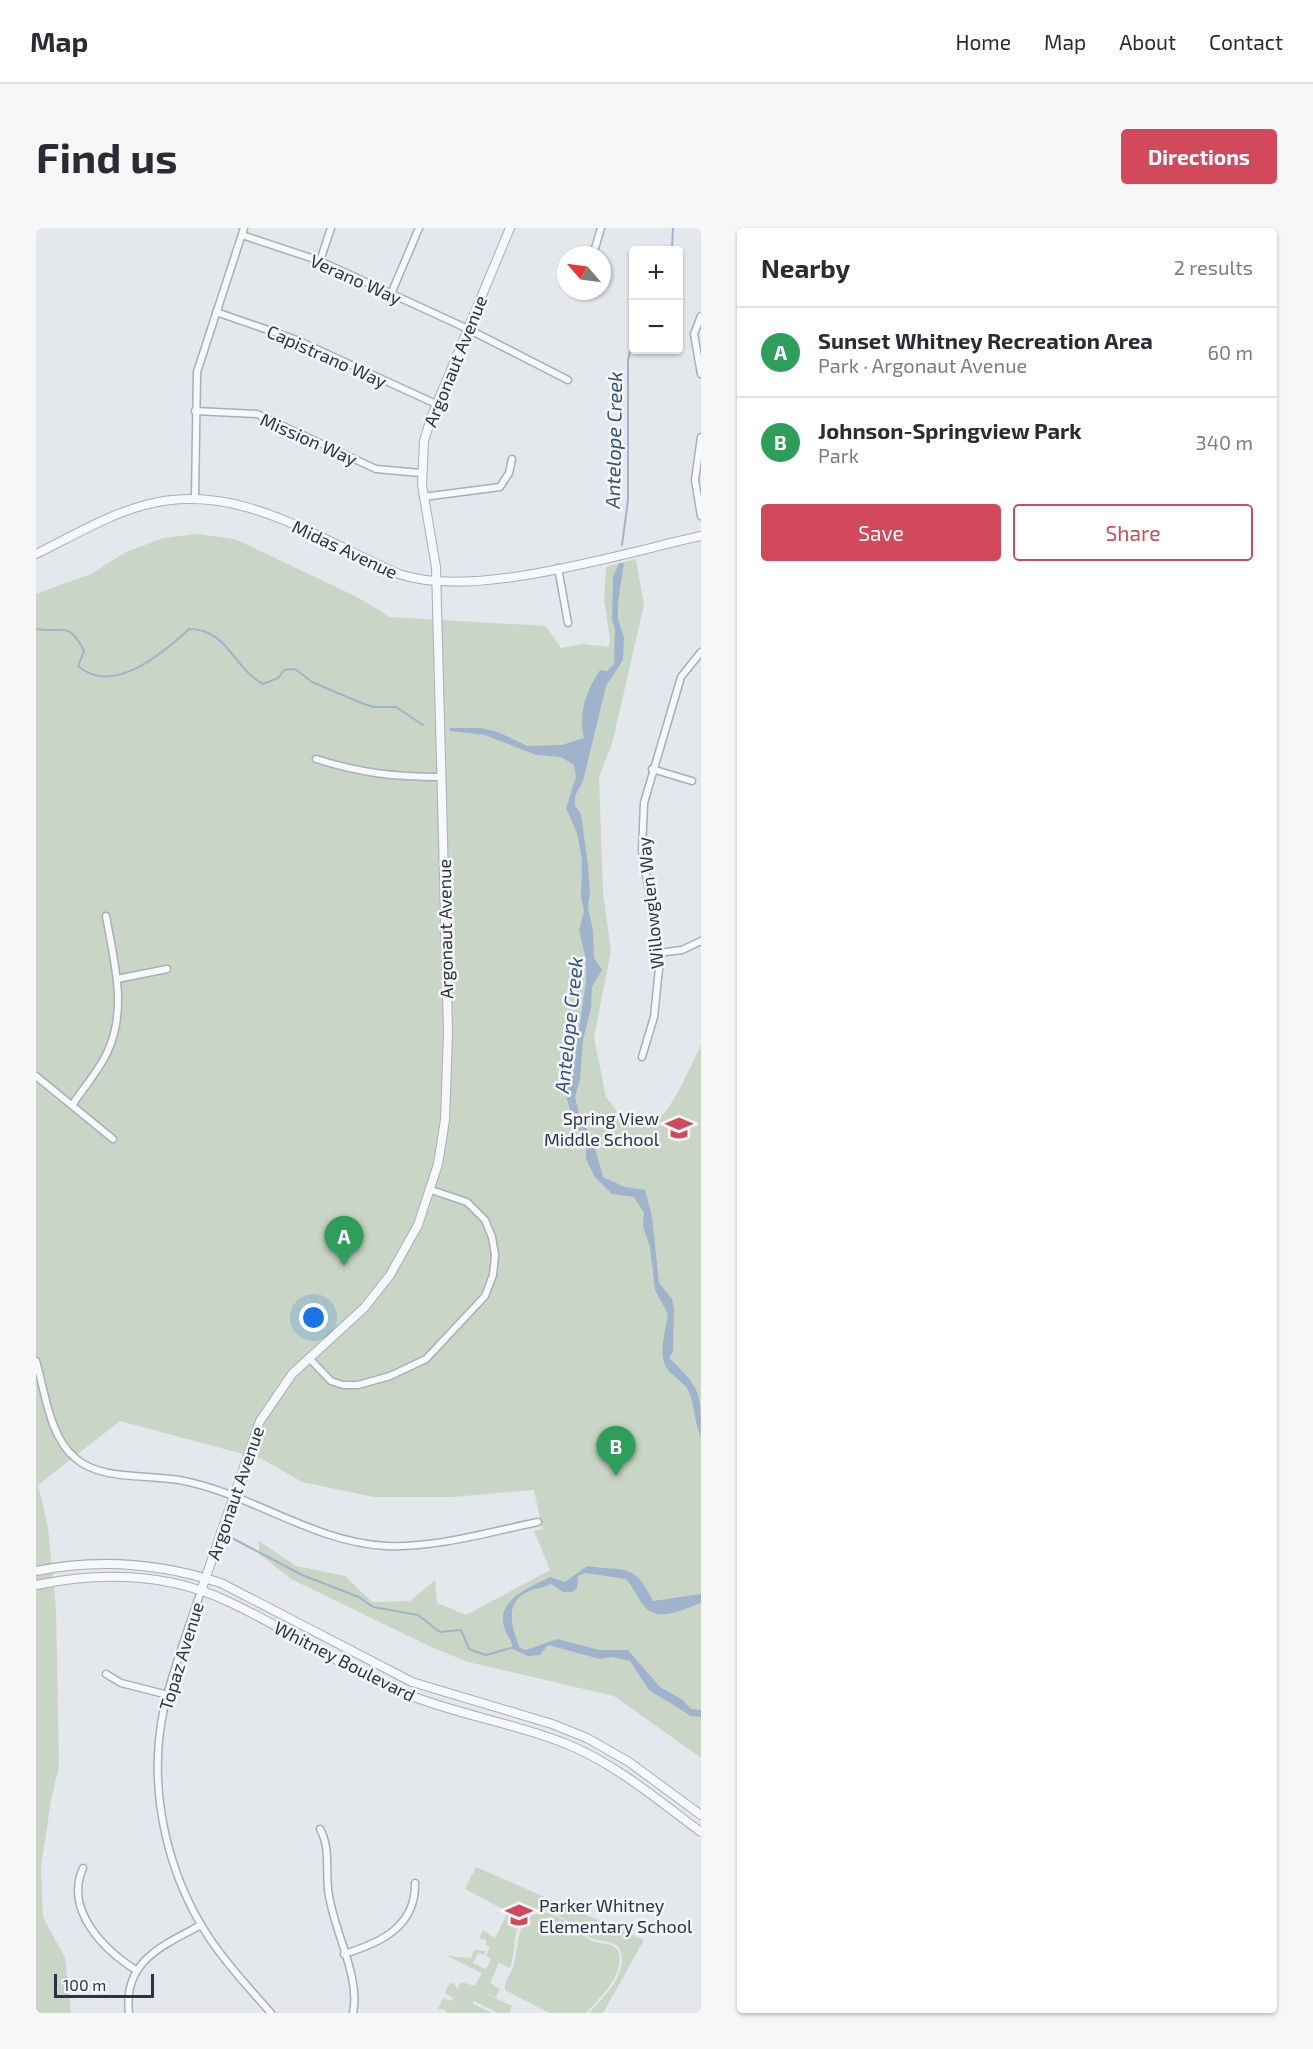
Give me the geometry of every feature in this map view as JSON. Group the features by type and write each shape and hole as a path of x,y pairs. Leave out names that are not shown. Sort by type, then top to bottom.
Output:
{"street":[{"path":"320,261 331,228"},
{"path":"391,294 419,228"},
{"name":"Argonaut Avenue","path":"201,1591 260,1421 284,1384 358,1314 390,1275 418,1225 431,1190 442,1143 447,1056 436,580 434,542 423,497 421,473 425,435 510,228"},
{"path":"596,246 601,228"},
{"path":"195,498 197,372 243,231"},
{"name":"Verano Way","path":"243,231 320,261 468,329 568,380"},
{"name":"Capistrano Way","path":"216,312 297,340 436,405"},
{"path":"701,316 694,334 701,374"},
{"name":"Mission Way","path":"195,411 257,414 376,469 421,473"},
{"path":"701,436 695,472 701,516"},
{"path":"423,497 500,487 509,473 512,459"},
{"name":"Midas Avenue","path":"36,554 135,508 165,501 195,498 226,500 257,509 399,574 436,580 491,579 558,568 701,536"},
{"path":"558,568 568,623"},
{"name":"Willowglen Way","path":"642,1057 656,1003 658,953 641,837 644,803 652,769 681,677 701,652"},
{"path":"316,759 389,777 441,777"},
{"path":"652,769 692,781"},
{"path":"73,1104 99,1067 113,1040 119,1008 117,979 106,916"},
{"path":"658,953 682,950 701,941"},
{"path":"117,979 167,969"},
{"path":"36,1076 113,1139"},
{"path":"309,1358 332,1381 343,1385 357,1385 390,1376 426,1359 485,1296 493,1275 495,1255 492,1237 484,1220 467,1202 431,1190"},
{"path":"36,1361 60,1438 67,1450 81,1463 99,1471 180,1480 234,1495 315,1530 375,1545 421,1544 538,1522"},
{"name":"Whitney Boulevard","path":"36,1571 80,1564 134,1563 205,1578 234,1589 412,1682 552,1724 587,1738 629,1762 701,1815"},
{"name":"Whitney Boulevard","path":"36,1585 82,1577 116,1576 150,1579 201,1591 241,1608 406,1694 547,1737 581,1750 608,1765 701,1832"},
{"name":"Topaz Avenue","path":"201,1591 168,1695 159,1754 162,1817 177,1875 201,1925 230,1966 271,2013"},
{"path":"106,1674 121,1683 168,1695"},
{"path":"320,1830 326,1844 330,1904 354,1991 353,2013"},
{"path":"82,1868 78,1892 89,1924 108,1950 136,1970"},
{"path":"344,1954 373,1945 394,1932 412,1901 415,1883"},
{"path":"129,2013 128,1995 136,1970 152,1954 201,1925"}],"green space":[{"path":"198,534 235,539 357,597 390,617 546,626 561,648 582,644 609,647 604,600 606,567 636,559 644,605 612,744 599,777 603,892 611,951 594,1037 606,1097 624,1120 644,1124 656,1121 669,1107 701,1045 701,1758 614,1696 468,1662 429,1646 291,1579 259,1554 259,1541 296,1566 345,1576 372,1602 410,1601 435,1580 437,1603 466,1615 550,1570 534,1531 542,1529 534,1490 453,1497 374,1497 302,1482 262,1459 120,1421 38,1485 48,1527 56,1609 59,1766 51,1800 41,1868 43,1917 65,1958 71,2013 36,2013 36,594 91,574 126,552 163,538"},
{"path":"476,1867 644,1940 603,2013 589,2013 608,1992 618,1976 622,1959 620,1949 613,1943 587,1936 561,1917 542,1910 532,1911 524,1916 515,1937 510,1968 499,1963 490,1983 500,1989 496,1997 485,1993 512,2006 509,2013 498,2013 474,2001 473,2004 492,2013 445,2013 446,2010 438,2009 443,1998 451,2001 453,1998 445,1993 450,1983 455,1984 457,1989 461,1982 475,1986 482,1973 447,1956 471,1958 474,1950 485,1951 484,1955 478,1953 473,1963 486,1969 491,1959 486,1956 490,1947 486,1945 486,1940 479,1938 483,1930 495,1938 508,1912 465,1889"},
{"path":"543,1912 562,1919 583,1936 609,1944 619,1952 615,1978 605,1993 586,2013 549,2013 505,1990 514,1964 523,1924 534,1914"}],"water":[{"path":"619,563 624,563 618,602 618,619 624,638 623,660 606,686 583,781 575,796 575,806 581,814 588,865 590,893 588,908 593,931 594,958 602,970 592,987 591,1008 583,1040 580,1079 575,1097 580,1118 592,1138 603,1177 625,1187 645,1190 652,1216 659,1283 672,1299 674,1310 673,1352 669,1358 688,1377 697,1392 701,1437 688,1389 667,1369 664,1362 663,1346 668,1314 655,1290 650,1247 643,1226 644,1213 634,1197 612,1194 594,1176 586,1159 586,1145 572,1117 565,1092 572,1077 586,981 586,960 579,930 584,912 581,897 582,860 577,833 566,808 576,777 574,765 561,757 536,755 485,735 450,731 450,728 481,728 498,732 527,746 562,745 584,738 582,720 587,694 600,670 607,671 614,664 613,577"},
{"path":"587,1566 619,1569 634,1574 653,1601 701,1594 701,1603 672,1613 657,1614 644,1606 626,1579 585,1573 578,1576 577,1588 572,1592 563,1592 551,1584 521,1596 516,1602 512,1616 514,1632 520,1648 526,1650 557,1639 599,1650 628,1650 660,1687 683,1700 691,1709 701,1710 701,1717 691,1716 649,1690 630,1661 612,1657 600,1659 548,1645 540,1655 528,1656 513,1649 504,1627 503,1617 510,1602 525,1590 550,1577 565,1582"}],"waterway":[{"name":"Antelope Creek","path":"672,246 673,228"},
{"name":"Antelope Creek","path":"622,545 628,500 630,354"},
{"path":"36,629 69,631 84,651 78,666 92,674 106,676 121,674 151,660 189,629 202,631 222,642 245,669 263,684 278,678 284,670 295,669 312,682 359,702 373,707 396,707 423,725"},
{"path":"230,1537 302,1575 359,1597 373,1607 418,1615 440,1632 461,1630 469,1649 486,1655 514,1647"}],"place":[{"name":"Spring View Middle School","path":"679,1128"},
{"name":"Sunset Whitney Recreation Area","path":"344,1266"},
{"name":"Johnson-Springview Park","path":"616,1476"},
{"name":"Parker Whitney Elementary School","path":"519,1915"}]}
